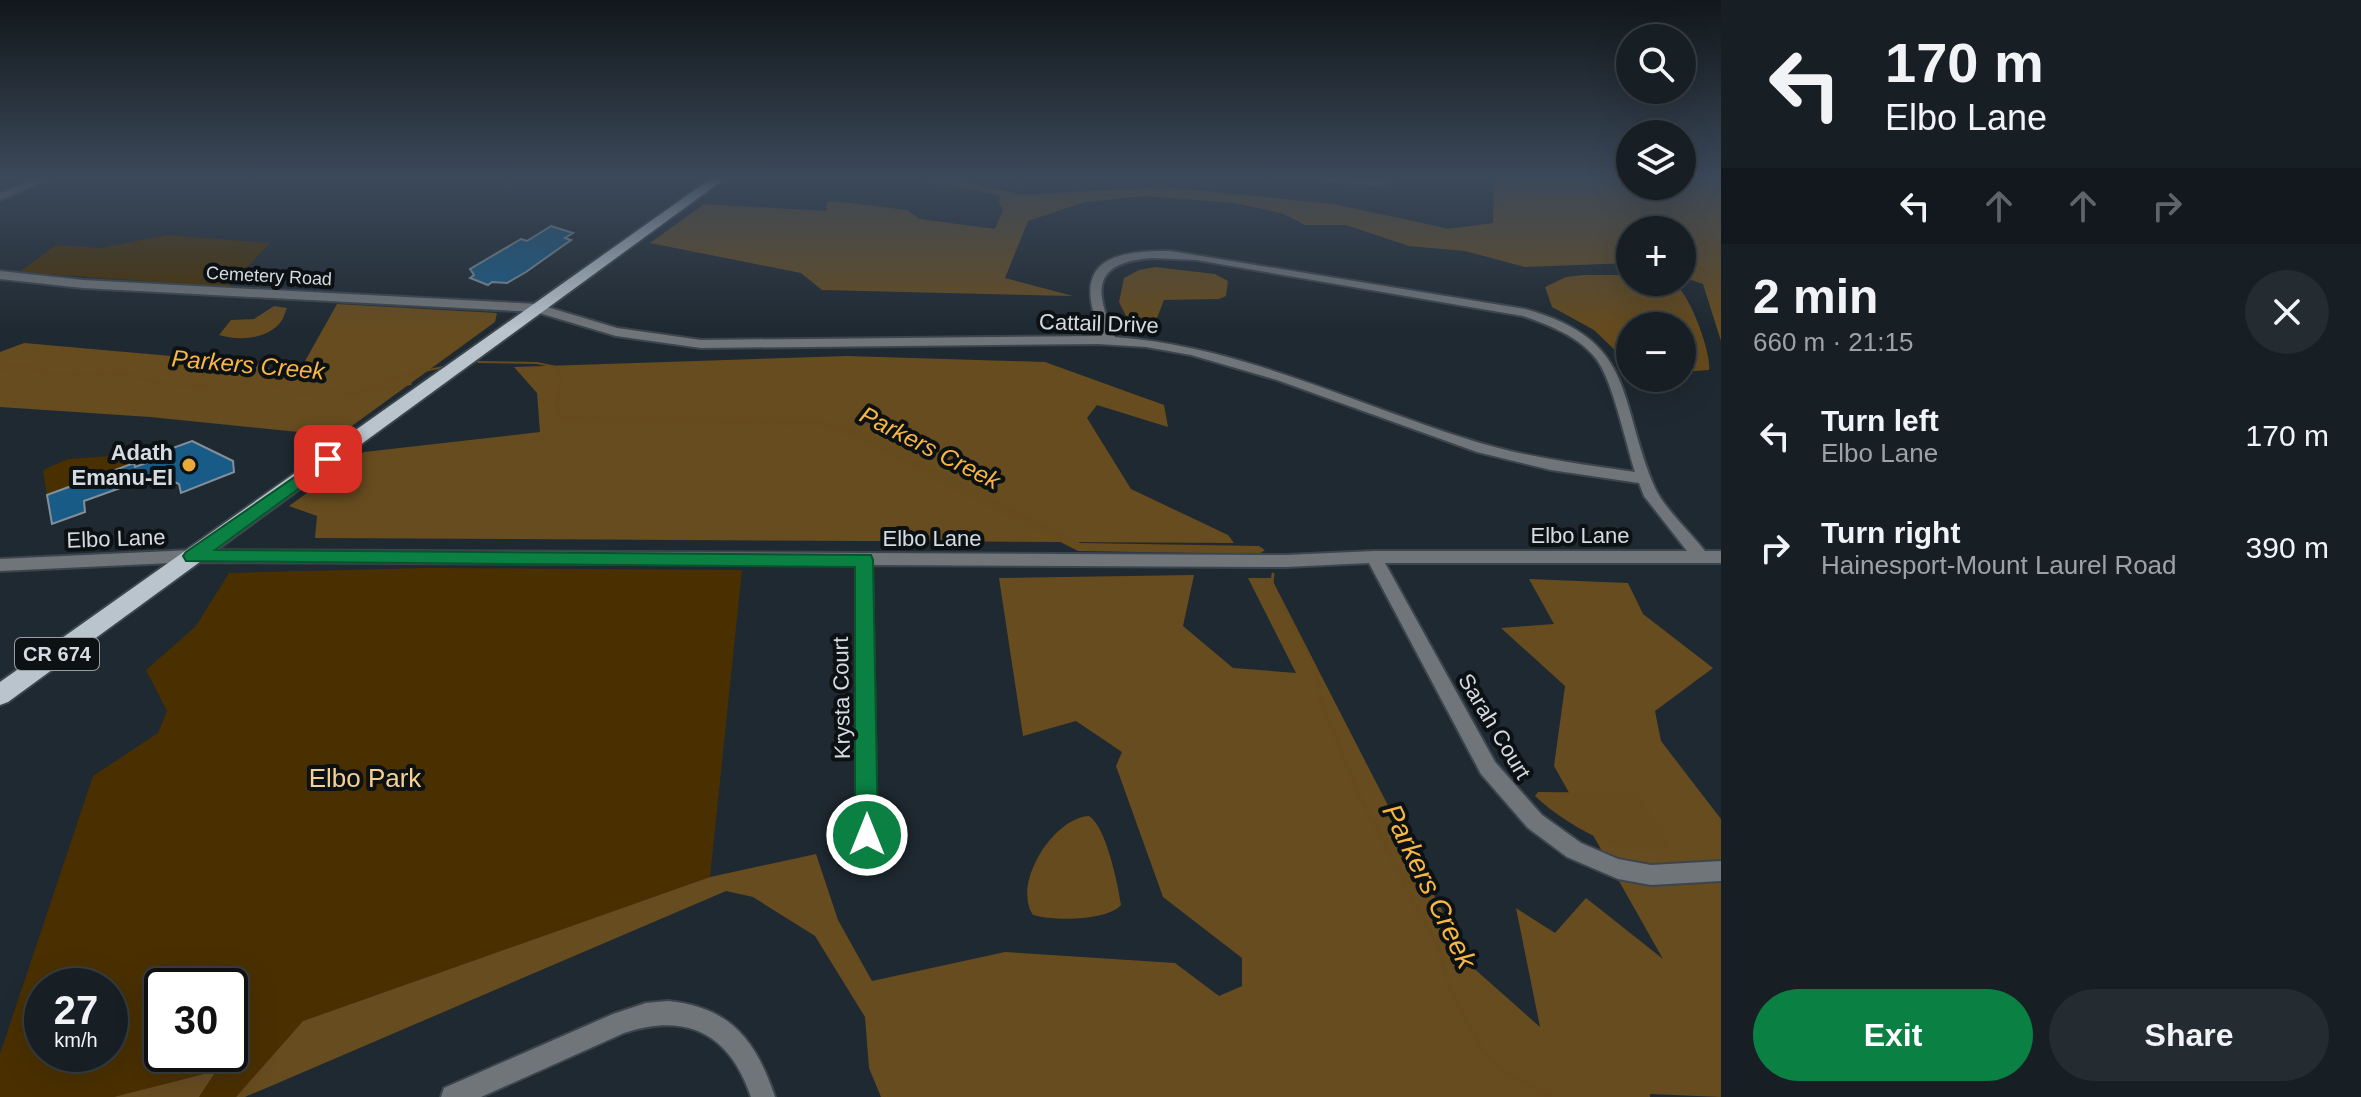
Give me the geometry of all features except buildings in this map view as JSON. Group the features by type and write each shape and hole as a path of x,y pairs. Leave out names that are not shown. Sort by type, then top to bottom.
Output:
{"main road":[{"name":"CR 674","path":"0,695 649,228"}],"street":[{"path":"1110,340 1096,300 1094,287 1098,276 1115,261 1156,253 1196,257 1525,313 1576,335 1603,359 1612,376 1645,479 1660,509 1701,557"},
{"name":"Cemetery Road","path":"6,276 83,284 537,308"},
{"path":"0,286 6,276"},
{"name":"Cattail Drive","path":"537,308 616,332 692,343 1110,340 1170,345 1206,352 1480,449 1645,479"},
{"name":"Elbo Lane","path":"0,565 192,556 864,560 1182,558 1286,561 1374,557 1721,557"},
{"name":"Sarah Court","path":"1374,557 1488,768 1507,795 1533,820 1565,846 1604,864 1641,874 1721,871"},
{"name":"Krysta Court","path":"864,560 867,835"},
{"path":"453,1097 629,1020 665,1012 700,1017 730,1035 752,1065 763,1097"}],"green space":[{"path":"167,235 270,243 229,287 19,272 56,245 101,248"},
{"path":"126,455 132,464 47,495 43,470 68,459"},
{"name":"Elbo Park","path":"426,568 742,570 710,877 303,1021 236,1097 0,1097 0,1054 24,982 24,1072 128,1072 128,968 29,968 93,776 158,733 167,711 146,670 196,626 229,573"}],"shaded area":[{"path":"671,228 1025,228 1005,278 1073,296 822,290 801,273 650,243"},
{"path":"1356,228 1616,228 1616,264 1525,267 1465,251 1409,246"},
{"path":"1696,228 1721,228 1721,341 1703,284 1696,282"},
{"path":"1155,267 1215,274 1228,281 1226,296 1219,299 1164,300 1155,323 1132,328 1119,302 1124,278 1139,270"},
{"path":"1616,275 1616,296 1685,296 1692,312 1616,312 1616,351 1594,330 1552,307 1545,287 1566,277"},
{"path":"337,304 497,313 495,322 338,436 150,417 0,407 0,352 24,343 262,364 275,372 300,370"},
{"path":"274,306 287,308 282,320 269,332 244,338 219,335 231,320 254,319"},
{"path":"1696,320 1707,351 1709,370 1696,371"},
{"path":"847,356 1045,362 1164,405 1168,427 1097,405 1087,418 1131,489 1228,535 1234,543 315,538 317,516 289,506 364,452 540,432 537,393 514,367"},
{"path":"1194,575 1183,626 1233,668 1296,673 1248,578 1271,578 1470,965 1540,1027 1516,908 1555,933 1586,898 1663,959 1554,766 1565,686 1501,628 1554,624 1529,579 1628,583 1643,614 1713,668 1655,711 1661,741 1721,819 1721,1097 1650,1094 1650,1097 881,1097 869,1068 865,1017 815,936 753,897 726,891 245,1097 236,1097 303,1021 710,877 816,854 838,920 872,981 1005,952 1175,963 1219,996 1242,986 1242,958 1163,897 1116,766 1122,752 1076,721 1023,736 999,578"},
{"path":"1538,792 1634,793 1660,825 1669,845 1654,850 1636,850 1598,838 1547,806 1535,796"},
{"path":"1089,816 1106,843 1121,905 1092,917 1066,919 1033,915 1028,902 1028,887 1040,855 1062,828"},
{"path":"212,1072 215,1072 199,1097 114,1097"}],"waterway":[{"path":"1441,228 1454,231 1497,228"},
{"name":"Parkers Creek","path":"478,362 537,363 556,367 561,379 557,403"},
{"name":"Parkers Creek","path":"0,369 24,365 47,374 130,375 160,383 200,386 231,382 274,384 302,393 329,391 354,394 411,384"},
{"name":"Parkers Creek","path":"362,391 405,375 443,367"},
{"name":"Parkers Creek","path":"557,403 557,410 563,419"},
{"name":"Parkers Creek","path":"563,419 816,422 855,433 1078,547 1259,550"},
{"name":"Parkers Creek","path":"1273,574 1272,583 1316,669 1321,701"},
{"name":"Parkers Creek","path":"1320,699 1356,788 1438,949 1452,993 1483,1051 1505,1072 1551,1097"}],"place":[{"name":"Adath Emanu-El","path":"189,465"}],"route":[{"path":"328,459 192,556 864,560 867,835"}]}
